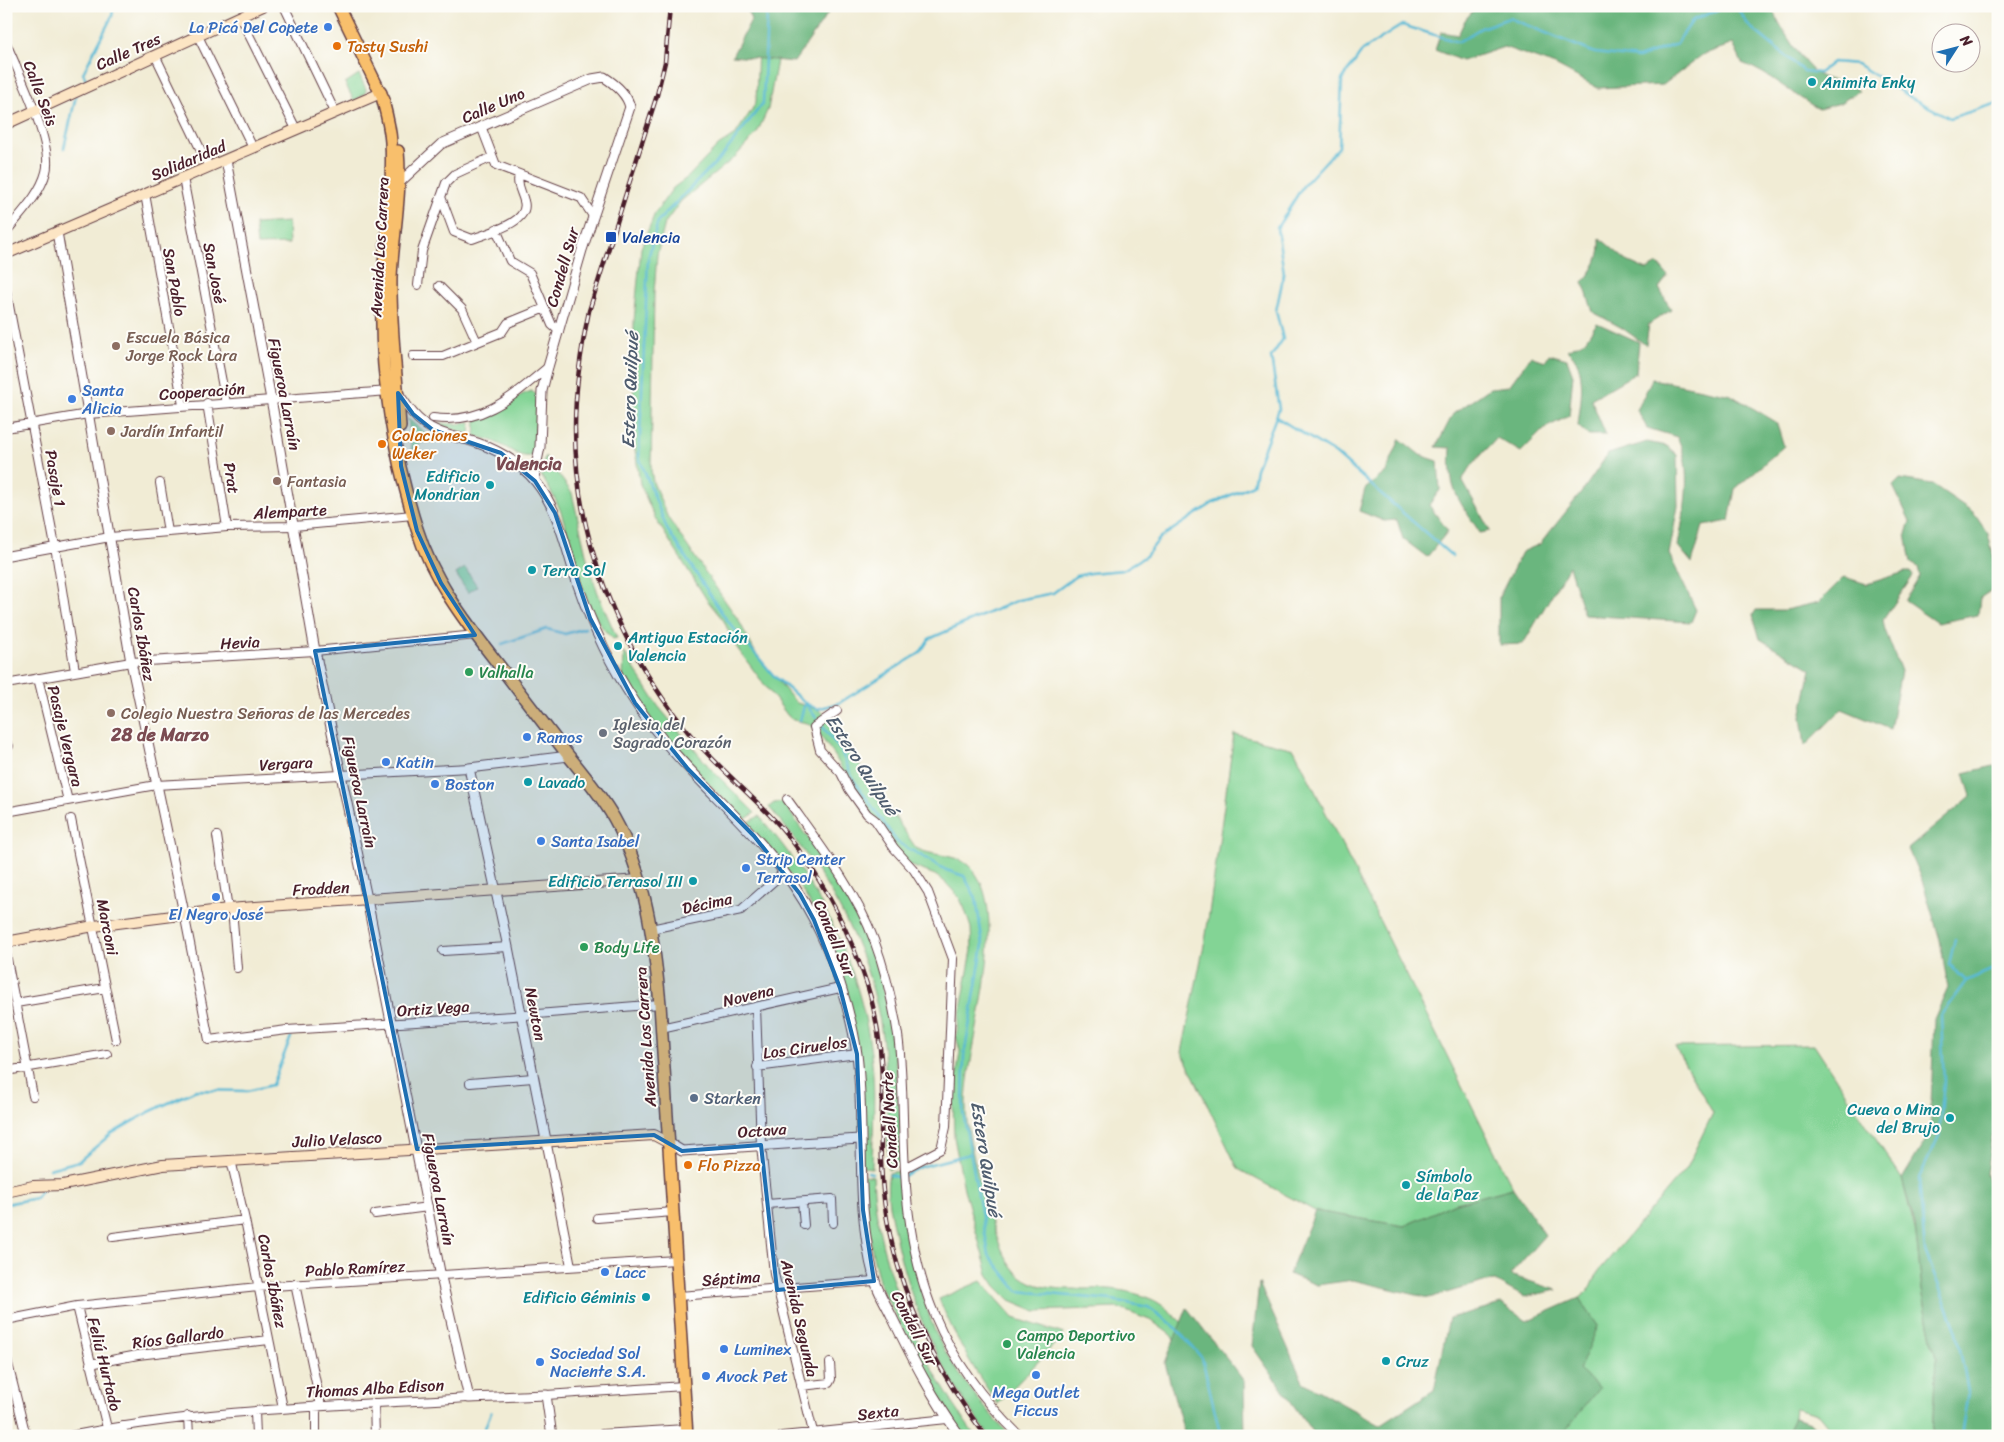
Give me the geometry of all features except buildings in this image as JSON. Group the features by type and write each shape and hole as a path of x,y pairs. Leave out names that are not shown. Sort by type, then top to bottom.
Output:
{"main road":[{"name":"Calle Tres","path":"6,124 263,6"},
{"name":"Avenida Los Carrera","path":"338,6 381,93 390,141 394,189 382,301 394,390 401,466 413,515 433,570 457,610 569,756 615,820 630,851 651,929 660,1004 687,1433"},
{"name":"Solidaridad","path":"6,254 381,93"},
{"name":"Frodden","path":"6,942 94,926 184,913 639,880"},
{"name":"Julio Velasco","path":"6,1192 33,1186 63,1185 163,1165 546,1140 654,1135 669,1143"}],"street":[{"path":"284,6 335,112"},
{"path":"240,17 296,129"},
{"path":"198,36 253,148"},
{"name":"Calle Seis","path":"6,43 45,141 48,155 46,172 40,188 6,232"},
{"path":"155,55 209,167"},
{"name":"Calle Uno","path":"394,189 441,144 480,126 592,79 604,77 621,90"},
{"name":"Condell Sur","path":"535,481 540,447 542,391 593,216 630,107 621,90"},
{"path":"480,126 496,165 581,198 593,216"},
{"path":"418,285 422,251 446,184 455,174 492,157"},
{"name":"Figueroa Larraín","path":"226,160 272,400 315,651 392,1024 441,1277 468,1398"},
{"path":"441,197 454,232 472,239 519,220 525,211 525,204 517,182 519,175"},
{"name":"San José","path":"184,178 226,403"},
{"name":"San Pablo","path":"145,194 183,405"},
{"path":"496,230 510,261 530,272 552,325 559,331"},
{"name":"Carlos Ibáñez","path":"57,232 131,662 209,1040"},
{"path":"439,286 465,314 477,342"},
{"name":"Pasaje 1","path":"6,290 55,546 75,671"},
{"path":"413,356 443,356 502,332 508,323 545,308"},
{"path":"433,418 450,420 473,417 509,398 548,367"},
{"path":"528,383 542,391"},
{"name":"Condell Sur","path":"394,390 413,414 433,430 484,445 513,461 535,481 555,513 590,618 635,703 673,752 742,823 784,872 800,894 814,920 840,988 856,1054 863,1210 874,1281 924,1381 947,1419 960,1436"},
{"name":"Cooperación","path":"6,428 88,414 207,403 272,400 394,390"},
{"name":"Prat","path":"207,403 227,527"},
{"path":"513,461 528,463 537,458"},
{"path":"160,483 168,532"},
{"name":"Alemparte","path":"6,556 110,537 227,527 294,526 413,515"},
{"name":"Hevia","path":"7,684 131,662 315,651 476,635"},
{"path":"6,672 7,684"},
{"name":"Pasaje Vergara","path":"38,678 68,801"},
{"path":"837,711 814,727 820,750 841,773 849,789 867,814 874,820 894,848 914,870 928,892 954,959 946,1127 941,1149 905,1168"},
{"name":"Vergara","path":"6,812 156,785 469,768 569,756"},
{"name":"Newton","path":"469,768 508,947 571,1266"},
{"name":"Condell Norte","path":"787,799 849,891 874,940 898,1035 907,1205 915,1252 928,1301 960,1366 990,1405 1020,1436"},
{"name":"Marconi","path":"71,819 116,1040"},
{"path":"217,836 230,909 237,968"},
{"name":"Décima","path":"651,929 741,910 784,872"},
{"path":"443,951 508,947"},
{"path":"6,954 33,1096"},
{"path":"16,1003 105,988"},
{"name":"Novena","path":"661,1028 840,988"},
{"name":"Ortiz Vega","path":"209,1040 287,1030 521,1016 660,1004"},
{"name":"Avenida Segunda","path":"756,1007 761,1145 777,1290 813,1434"},
{"path":"6,1071 107,1054"},
{"name":"Los Ciruelos","path":"757,1067 856,1054"},
{"path":"470,1083 533,1078"},
{"name":"Octava","path":"669,1143 682,1151 859,1139"},
{"name":"Carlos Ibáñez","path":"231,1160 246,1220 283,1408"},
{"path":"767,1204 832,1199 833,1223"},
{"path":"802,1202 804,1225"},
{"path":"375,1214 428,1207"},
{"path":"597,1218 673,1212"},
{"path":"113,1237 246,1220"},
{"name":"Pablo Ramírez","path":"6,1320 77,1306 258,1287 441,1277 571,1266 676,1260"},
{"name":"Séptima","path":"679,1296 777,1290 874,1281"},
{"path":"295,1284 319,1406 316,1436"},
{"name":"Feliú Hurtado","path":"77,1306 107,1428"},
{"name":"Ríos Gallardo","path":"90,1364 138,1355 269,1340"},
{"path":"6,1356 26,1436"},
{"path":"801,1386 830,1382 830,1363"},
{"name":"Thomas Alba Edison","path":"70,1436 107,1428 188,1416 283,1408 684,1386"},
{"path":"546,1395 552,1436"},
{"path":"374,1403 375,1436"},
{"path":"255,1411 256,1436"},
{"path":"188,1416 189,1436"},
{"name":"Sexta","path":"782,1436 947,1419"},
{"path":"123,1426 123,1436"},
{"path":"602,1434 687,1433"}],"highlighted area":[{"path":"398,393 413,414 433,430 501,453 535,481 555,513 590,618 635,703 688,769 754,836 800,894 814,920 840,988 857,1054 863,1210 874,1281 777,1290 761,1145 682,1151 654,1135 417,1149 315,651 475,635 441,583 417,531 401,466"}],"green space":[{"path":"746,6 833,6 794,62 732,56 751,20"},
{"path":"1477,6 1771,6 1792,44 1813,71 1825,78 1848,83 1859,91 1840,103 1819,109 1762,72 1742,63 1733,44 1702,55 1663,85 1598,88 1555,65 1504,47 1462,61 1435,50 1441,32 1458,35 1465,20"},
{"path":"758,45 778,55 768,109 757,133 734,158 681,201 665,223 657,255 654,292 651,470 653,482 668,518 739,621 755,652 791,697 797,703 819,710 827,717 916,848 962,861 968,865 982,885 988,913 989,945 968,1082 967,1122 975,1165 989,1214 996,1236 1011,1266 1020,1276 1043,1286 1115,1290 1152,1299 1170,1312 1191,1332 1189,1365 1171,1335 1152,1321 1118,1308 1036,1311 1010,1300 996,1286 988,1274 964,1189 954,1137 953,1101 960,1051 956,1036 972,950 971,928 964,907 959,897 945,882 935,875 909,865 864,811 835,756 816,730 807,723 793,720 788,716 734,644 724,621 707,600 655,518 640,484 633,436 634,321 641,248 655,213 673,188 688,177 718,146 735,135 751,111 756,102"},
{"path":"359,74 366,89 365,94 354,101 345,83"},
{"path":"288,222 289,244 257,245 255,224"},
{"path":"1600,238 1627,261 1647,270 1658,264 1668,276 1659,288 1671,310 1649,324 1646,345 1622,328 1593,312 1583,282 1596,262"},
{"path":"1597,323 1639,342 1636,373 1591,399 1606,435 1588,435 1578,426 1582,386 1581,375 1574,357 1567,350 1585,341"},
{"path":"1549,354 1567,359 1573,375 1569,416 1545,428 1521,452 1497,438 1473,464 1462,480 1490,531 1480,533 1456,494 1451,475 1451,448 1436,447 1453,414 1490,388 1509,386 1531,356 1545,362"},
{"path":"1652,379 1731,395 1776,422 1784,446 1735,489 1729,521 1703,526 1692,563 1678,546 1686,491 1685,463 1682,449 1677,437 1647,428 1637,410"},
{"path":"532,391 537,396 534,455 520,455 493,441 475,436 476,420 513,399"},
{"path":"408,419 425,433 441,440 420,443 412,452"},
{"path":"471,422 470,434 432,423 461,424"},
{"path":"1400,439 1420,455 1438,461 1440,490 1429,505 1448,531 1427,557 1403,539 1397,520 1384,521 1359,511 1365,489 1386,472"},
{"path":"1647,442 1667,446 1677,455 1678,506 1669,554 1696,610 1691,622 1584,615 1569,566 1523,644 1499,645 1499,597 1522,552 1540,544 1581,493 1608,454"},
{"path":"545,456 572,493 589,567 600,599 617,638 613,639 602,627 586,597 560,509 540,474"},
{"path":"1900,479 1932,484 1973,512 1988,534 1998,575 1992,590 1980,598 1978,615 1937,623 1905,601 1920,576 1918,567 1911,563 1906,534 1910,521 1893,486"},
{"path":"465,568 477,586 468,593 456,574"},
{"path":"1905,572 1911,572 1913,576 1883,620 1901,671 1890,729 1842,709 1805,746 1801,717 1811,669 1760,639 1753,615 1756,610 1785,610 1819,602 1844,577 1867,584"},
{"path":"624,652 658,706 710,768 755,813 744,820 670,744 634,696 623,677"},
{"path":"1234,734 1294,749 1513,1188 1453,1204 1404,1226 1315,1211 1238,1169 1182,1052 1206,935"},
{"path":"1998,765 1998,829 1993,834 1998,848 1998,1104 1986,1174 1998,1213 1998,1436 1932,1436 1936,1358 1922,1290 1915,1225 1902,1179 1930,1133 1934,1019 1948,988 1940,940 1923,883 1908,849 1971,796 1964,773"},
{"path":"785,802 804,832 841,882 855,907 876,960 889,1016 899,1101 901,1141 899,1165 888,1170 887,1096 884,1058 880,1022 873,992 853,935 839,907 807,856 769,807 774,803"},
{"path":"759,816 800,869 817,897 833,926 857,988 873,1067 872,1168 861,1167 858,1048 823,930 810,903 796,881 747,823"},
{"path":"1814,1045 1902,1179 1916,1234 1922,1290 1936,1358 1932,1436 1836,1436 1818,1414 1795,1408 1794,1418 1785,1436 1561,1436 1598,1388 1578,1370 1598,1326 1579,1298 1591,1288 1598,1272 1686,1168 1713,1113 1675,1047"},
{"path":"898,1171 902,1175 906,1215 917,1274 935,1331 949,1358 968,1386 990,1414 1011,1436 990,1436 942,1364 918,1312 900,1258 888,1202 889,1173"},
{"path":"862,1175 873,1176 876,1212 883,1246 905,1313 936,1376 975,1436 964,1436 924,1372 880,1285 873,1257"},
{"path":"1513,1188 1545,1235 1510,1275 1557,1290 1524,1297 1495,1281 1484,1282 1429,1298 1353,1280 1317,1285 1289,1274 1315,1211 1404,1226 1453,1204"},
{"name":"Campo Deportivo Valencia","path":"981,1281 1014,1318 1064,1334 998,1404 966,1353 939,1299"},
{"path":"1259,1283 1303,1382 1380,1425 1434,1390 1449,1318 1501,1304 1527,1321 1579,1298 1598,1326 1579,1370 1599,1388 1561,1436 1315,1436 1252,1346"},
{"path":"1187,1308 1244,1381 1245,1436 1185,1436 1165,1363"},
{"path":"1794,1418 1812,1423 1823,1436 1785,1436"}],"waterway":[{"path":"87,82 83,73 112,16 114,6"},
{"name":"Estero Quilpué","path":"764,6 767,15 763,103 723,155 658,221 648,259 639,457 667,529 726,619 774,676 805,703 841,751 853,779 897,842 946,870 964,876 976,898 983,945 964,1056 963,1112 989,1255 1018,1291 1112,1300 1148,1307 1173,1325 1202,1358 1221,1436"},
{"path":"800,720 805,703 817,709 839,703 920,653 929,639 1018,600 1053,593 1076,576 1123,570 1146,556 1160,538 1213,503 1253,485 1256,469 1279,409 1271,357 1283,339 1276,311 1284,273 1277,228 1303,186 1339,147 1342,80 1363,50 1402,25 1458,42 1481,28 1509,18 1595,53 1638,58 1676,44 1693,20 1727,6"},
{"path":"1736,6 1749,26 1804,71 1819,73 1833,62 1857,64 1908,96 1950,118 1998,103"},
{"path":"64,148 76,96"},
{"path":"1276,417 1336,454 1452,556"},
{"path":"502,644 547,629 565,634 585,628"},
{"path":"1955,939 1949,964 1966,981"},
{"path":"1961,1436 1968,1392 1957,1332 1925,1251 1919,1178 1939,1136 1944,1082 1941,1015 1966,981 1998,967"},
{"path":"49,1169 79,1161 111,1134 147,1113 196,1090 247,1091 272,1085 291,1037"},
{"path":"890,1175 900,1178 920,1167 970,1154"},
{"path":"868,1172 872,1173"},
{"path":"6,1204 36,1198 42,1189"},
{"path":"482,1436 491,1412"}],"railway":[{"path":"670,6 665,62 657,95 589,311 583,340 575,413 577,469 583,510 592,550 605,589 621,627 641,664 663,699 688,732 768,813 792,841 817,876 846,931 867,985 878,1033 882,1083 881,1153 884,1198 890,1235 899,1271 927,1341 944,1374 986,1436"}],"place":[{"name":"La Picá Del Copete","path":"328,27"},
{"name":"Tasty Sushi","path":"337,46"},
{"name":"Animita Enky","path":"1812,82"},
{"name":"Valencia","path":"611,237"},
{"name":"Escuela Básica Jorge Rock Lara","path":"116,346"},
{"name":"Santa Alicia","path":"72,399"},
{"name":"Jardín Infantil","path":"111,431"},
{"name":"Colaciones Weker","path":"382,444"},
{"name":"Fantasia","path":"277,481"},
{"name":"Edificio Mondrian","path":"490,485"},
{"name":"Terra Sol","path":"532,570"},
{"name":"Antigua Estación Valencia","path":"618,646"},
{"name":"Valhalla","path":"469,672"},
{"name":"Colegio Nuestra Señoras de las Mercedes","path":"111,713"},
{"name":"Iglesia del Sagrado Corazón","path":"603,733"},
{"name":"Ramos","path":"527,737"},
{"name":"Katin","path":"386,762"},
{"name":"Lavado","path":"528,782"},
{"name":"Boston","path":"435,784"},
{"name":"Santa Isabel","path":"541,841"},
{"name":"Strip Center Terrasol","path":"746,868"},
{"name":"Edificio Terrasol III","path":"693,881"},
{"name":"El Negro José","path":"216,897"},
{"name":"Body Life","path":"584,947"},
{"name":"Starken","path":"694,1098"},
{"name":"Cueva o Mina del Brujo","path":"1950,1118"},
{"name":"Flo Pizza","path":"688,1165"},
{"name":"Símbolo de la Paz","path":"1406,1185"},
{"name":"Lacc","path":"605,1272"},
{"name":"Edificio Géminis","path":"646,1297"},
{"name":"Campo Deportivo Valencia","path":"1007,1344"},
{"name":"Luminex","path":"724,1349"},
{"name":"Cruz","path":"1386,1361"},
{"name":"Sociedad Sol Naciente S.A.","path":"540,1362"},
{"name":"Mega Outlet Ficcus","path":"1036,1375"},
{"name":"Avock Pet","path":"706,1376"}],"district":[{"name":"Valencia","path":"529,464"},
{"name":"28 de Marzo","path":"160,735"}]}
